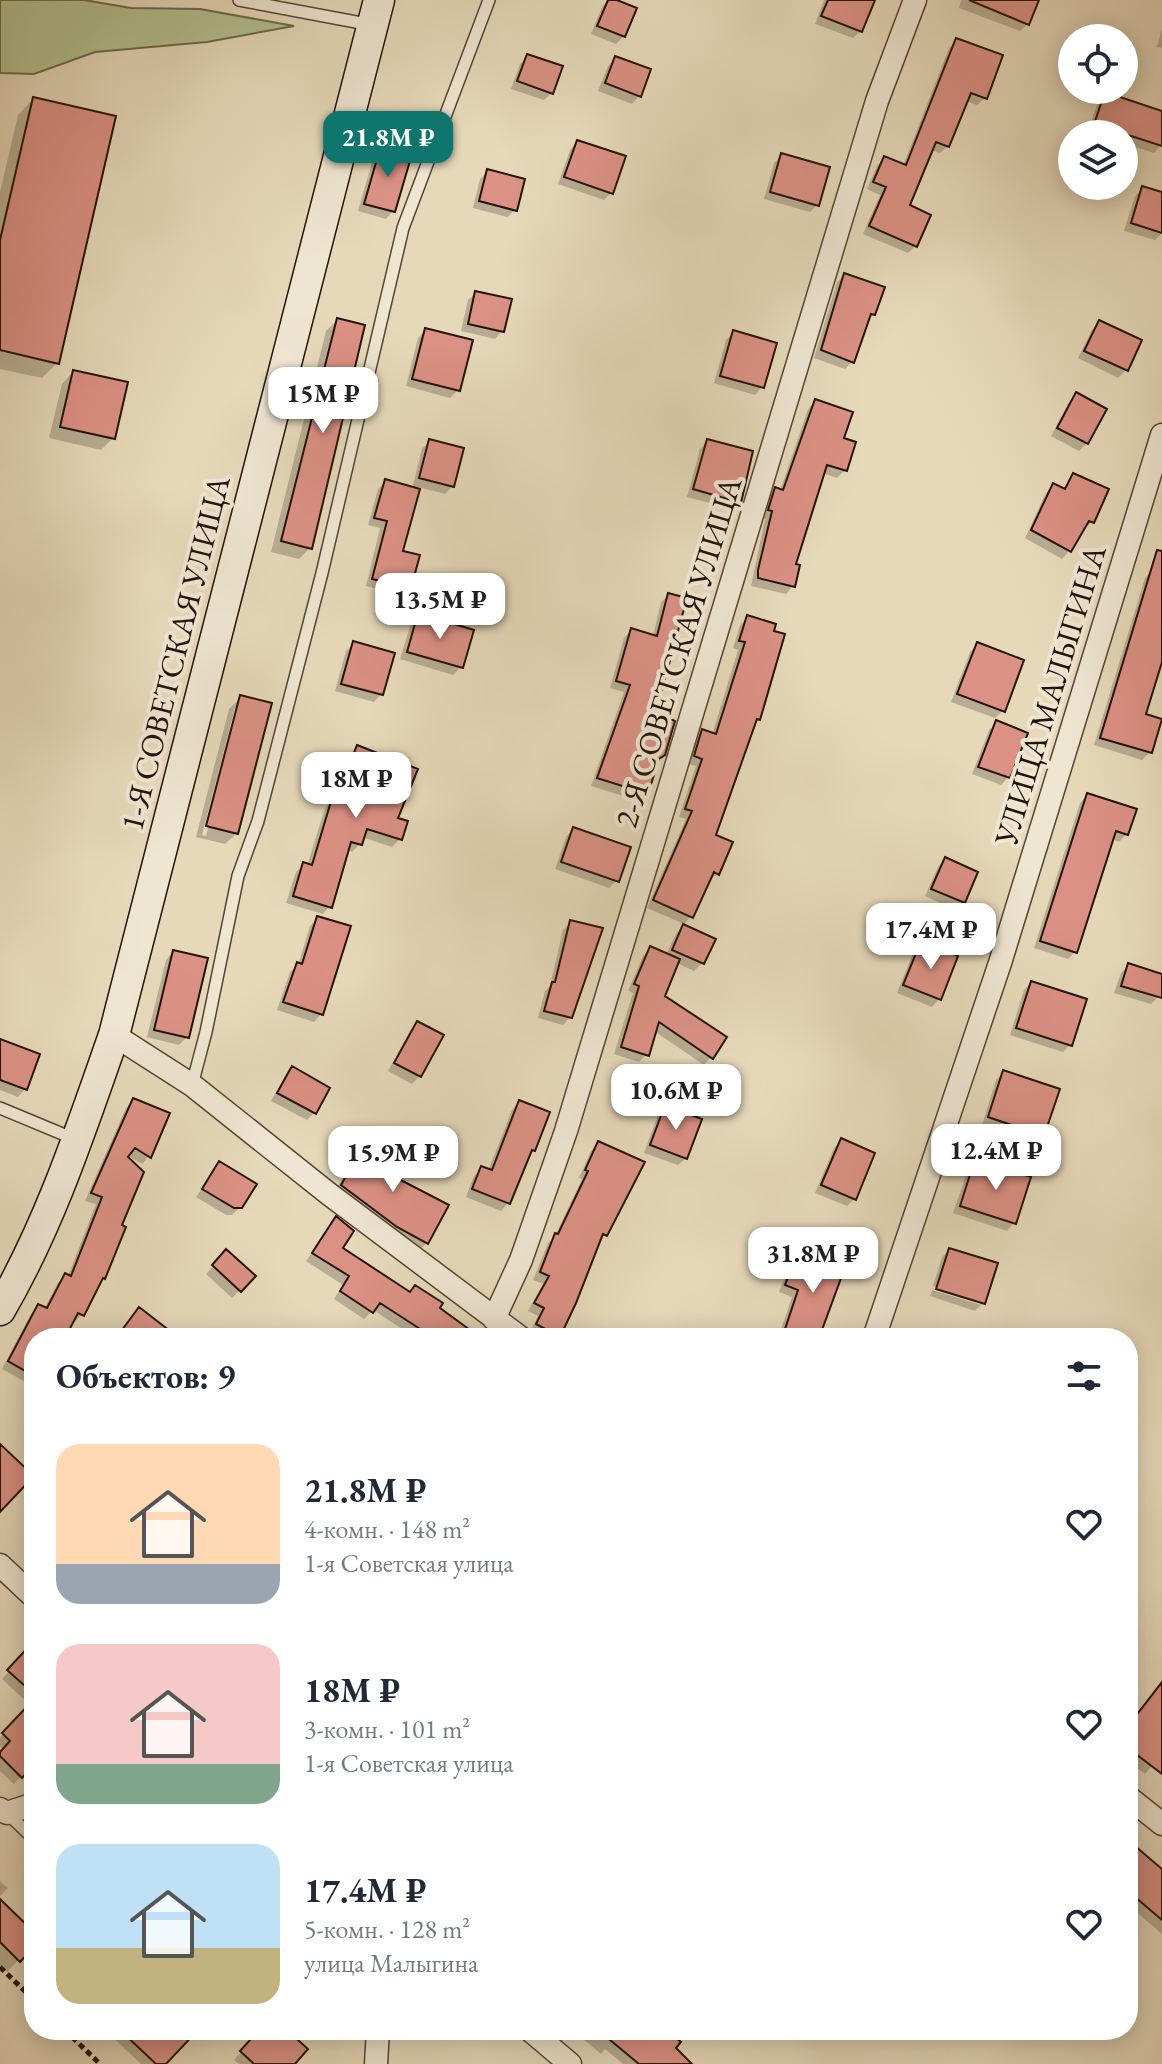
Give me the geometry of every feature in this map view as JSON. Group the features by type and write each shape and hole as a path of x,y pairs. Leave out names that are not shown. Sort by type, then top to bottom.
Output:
{"street":[{"name":"2-Я СОВЕТСКАЯ УЛИЦА","path":"494,1319 521,1260 566,1131 877,101 915,0"},
{"name":"1-Я СОВЕТСКАЯ УЛИЦА","path":"0,1310 46,1217 78,1140 114,1035 376,12"},
{"name":"УЛИЦА МАЛЫГИНА","path":"877,1328 1000,963 1162,435"},
{"path":"114,1035 192,1085 329,1194 507,1328"},
{"path":"0,1565 24,1588"},
{"path":"1138,1805 1162,1824"},
{"path":"3,1811 24,1806"},
{"path":"376,2064 377,2040"},
{"path":"542,2040 570,2064"}],"lane":[{"path":"239,0 376,12"},
{"path":"192,1085 238,876 258,821 322,573 403,228 489,0"},
{"path":"0,1108 78,1140"},
{"path":"3,1811 24,1830"}],"path":[{"path":"0,1967 24,1990"},
{"path":"75,2040 100,2064"}],"green space":[{"path":"0,0 84,0 131,8 200,9 294,26 207,42 95,52 34,74 0,73"}],"building":[{"path":"608,0 637,8 625,37 597,26"},
{"path":"828,0 875,0 862,32 821,16"},
{"path":"969,0 1039,0 1029,25"},
{"path":"956,38 1003,55 987,99 971,93 949,147 936,142 910,205 931,215 917,247 869,226 886,187 873,182 884,156 906,165"},
{"path":"527,54 563,66 553,94 517,81"},
{"path":"615,56 651,69 641,97 605,83"},
{"path":"33,97 116,116 59,364 0,350 0,240"},
{"path":"1138,103 1162,111 1162,146 1138,138 1138,120 1095,120 1101,104"},
{"path":"577,140 626,156 613,194 564,177"},
{"path":"381,145 412,154 395,212 364,204"},
{"path":"781,153 830,167 819,206 770,192"},
{"path":"487,169 525,179 517,211 479,201"},
{"path":"1142,186 1162,192 1162,233 1131,223"},
{"path":"844,273 885,287 875,315 871,314 854,363 821,350"},
{"path":"475,291 512,299 504,332 468,324"},
{"path":"337,318 365,325 312,549 281,541"},
{"path":"1099,320 1142,340 1128,371 1084,351"},
{"path":"425,328 473,340 460,391 412,379"},
{"path":"733,330 777,343 764,388 720,376"},
{"path":"73,370 128,382 115,439 60,427"},
{"path":"1076,392 1107,409 1088,444 1057,428"},
{"path":"815,399 853,412 844,438 856,442 847,471 827,465 796,564 800,565 795,587 758,578 758,570 775,487 783,490"},
{"path":"429,439 464,448 454,487 419,478"},
{"path":"707,439 753,451 741,503 693,489"},
{"path":"1073,473 1109,489 1094,523 1089,521 1071,552 1031,530 1053,483 1065,489"},
{"path":"385,479 420,489 403,551 420,555 411,588 372,579 387,521 374,518"},
{"path":"1157,550 1162,551 1162,662 1146,714 1162,719 1152,753 1100,738"},
{"path":"668,593 687,598 656,712 675,721 665,755 659,759 648,794 597,778 630,685 616,681 631,628 657,636"},
{"path":"418,613 474,630 463,668 407,652"},
{"path":"747,615 776,624 774,631 785,634 760,720 757,719 716,835 733,842 719,875 714,872 693,918 653,900 692,811 685,809 702,759 694,756 702,729 716,734 745,642 739,641"},
{"path":"353,641 395,653 383,695 341,684"},
{"path":"977,642 1024,660 1005,712 957,694"},
{"path":"240,695 272,703 238,834 206,826"},
{"path":"996,720 1028,733 1010,778 978,767"},
{"path":"357,745 418,769 398,818 408,821 402,840 367,829 362,845 351,842 332,908 293,896 303,862 312,865 332,798 336,799"},
{"path":"1087,793 1137,809 1128,835 1116,831 1077,953 1040,941"},
{"path":"573,827 631,847 619,882 561,862"},
{"path":"945,857 978,872 965,903 931,889"},
{"path":"317,916 351,926 323,1015 283,1002 297,962 302,964"},
{"path":"570,920 603,928 572,1018 544,1011 552,982 555,982"},
{"path":"683,924 716,939 704,964 672,950"},
{"path":"921,941 958,956 941,1000 903,985"},
{"path":"650,946 680,959 665,996 727,1037 713,1059 659,1022 649,1056 621,1047 639,986 634,984"},
{"path":"173,950 208,958 189,1038 154,1030"},
{"path":"1128,963 1162,974 1162,998 1121,986"},
{"path":"1031,981 1087,999 1072,1046 1016,1028"},
{"path":"417,1021 444,1035 421,1077 394,1063"},
{"path":"0,1039 40,1054 27,1090 0,1080"},
{"path":"292,1066 330,1088 316,1114 277,1093"},
{"path":"1003,1070 1060,1089 1044,1136 988,1117"},
{"path":"133,1098 170,1113 151,1158 135,1148 128,1157 144,1172 122,1225 126,1227 105,1279 84,1316 78,1313 70,1328 25,1328 38,1304 47,1308 65,1273 71,1276 102,1197 91,1193"},
{"path":"519,1100 550,1112 510,1204 472,1189 481,1166 492,1170"},
{"path":"665,1105 702,1119 687,1159 650,1145"},
{"path":"841,1138 875,1153 856,1200 821,1185"},
{"path":"598,1141 645,1162 607,1236 603,1234 564,1328 543,1328 536,1324 544,1308 534,1303 549,1276 540,1272 555,1233 558,1234 588,1171 585,1170"},
{"path":"366,1142 401,1163 393,1176 449,1205 428,1244 397,1227 341,1185"},
{"path":"975,1159 1031,1177 1016,1224 960,1206"},
{"path":"219,1161 257,1184 242,1208 234,1208 202,1189"},
{"path":"336,1216 354,1231 343,1248 410,1292 415,1285 443,1303 440,1308 467,1328 419,1328 380,1303 373,1313 340,1291 349,1276 312,1253"},
{"path":"949,1248 998,1263 985,1304 936,1289"},
{"path":"226,1249 256,1276 241,1292 212,1265"},
{"path":"816,1250 847,1262 823,1328 785,1328 798,1290 785,1285 795,1260 810,1265"},
{"path":"139,1307 166,1328 123,1328"},
{"path":"24,1331 24,1370 8,1361"},
{"path":"0,1444 24,1467 24,1487 0,1512"},
{"path":"24,1652 24,1685 7,1670"},
{"path":"1162,1682 1162,1774 1138,1756 1138,1713"},
{"path":"24,1710 22,1778 0,1756 10,1741 2,1733"},
{"path":"1138,1849 1162,1869 1162,1920 1138,1900"},
{"path":"0,1899 24,1922 24,1958 20,1962 0,1942"},
{"path":"131,2040 189,2040 166,2064 156,2064"},
{"path":"250,2040 298,2040 308,2049 295,2064 254,2064 240,2051"},
{"path":"610,2040 678,2040 681,2042 676,2048 692,2064 639,2064"}]}
